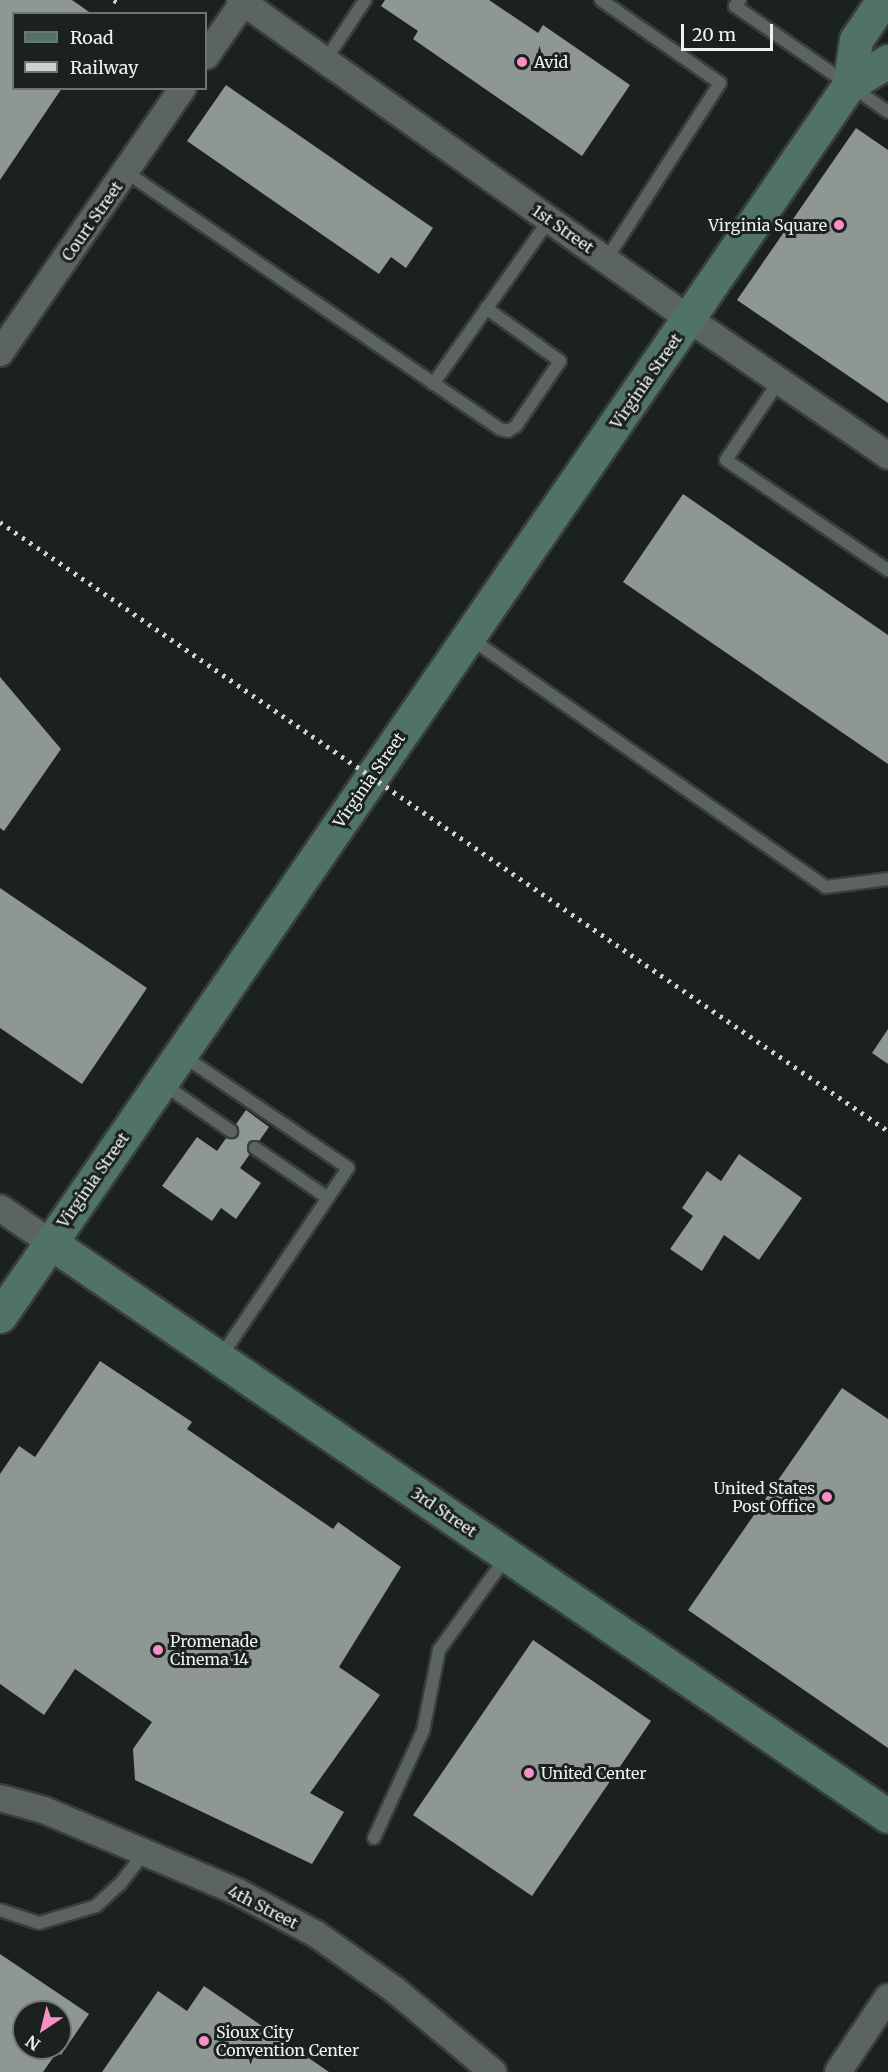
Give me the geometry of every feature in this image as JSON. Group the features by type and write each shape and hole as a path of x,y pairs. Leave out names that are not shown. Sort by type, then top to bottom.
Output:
{"main road":[{"path":"849,86 856,40 883,0"},
{"path":"849,86 888,61"},
{"name":"Virginia Street","path":"0,1316 849,86"},
{"name":"3rd Street","path":"51,1242 888,1816"}],"street":[{"name":"1st Street","path":"242,1 689,319 888,456"},
{"path":"207,54 242,1"},
{"name":"Court Street","path":"0,353 182,90"},
{"name":"3rd Street","path":"0,1208 51,1242"},
{"name":"4th Street","path":"0,1798 44,1810 236,1892 316,1934 395,1990 493,2072"},
{"path":"838,2072 888,1997"}],"lane":[{"path":"325,61 365,0"},
{"path":"601,0 720,83 606,260"},
{"path":"740,0 735,6 888,112"},
{"path":"126,172 433,384 508,432 516,426 559,366 560,361 486,308"},
{"path":"433,384 549,220"},
{"path":"779,381 726,460 888,570"},
{"path":"468,637 826,887 888,879"},
{"path":"181,1053 348,1168 219,1359"},
{"path":"161,1082 231,1131"},
{"path":"255,1148 328,1198"},
{"path":"374,1838 423,1731 439,1650 507,1556"},
{"path":"0,1910 39,1923 96,1906 120,1884 144,1853"}],"building":[{"path":"0,0 72,0 89,12 12,12 12,90 61,90 0,180"},
{"name":"Avid","path":"385,0 489,0 538,33 543,25 630,85 582,156 413,39 418,31 381,6"},
{"path":"226,85 433,228 406,268 391,257 379,274 187,141"},
{"name":"Virginia Square","path":"856,128 888,150 888,403 737,300"},
{"path":"683,494 888,635 888,764 623,582"},
{"path":"0,677 61,749 4,831 0,828"},
{"path":"0,888 147,988 82,1084 0,1028"},
{"path":"888,1029 888,1064 872,1053"},
{"path":"246,1110 269,1127 240,1168 261,1183 236,1219 221,1208 212,1221 162,1186 197,1137 217,1151"},
{"path":"739,1154 802,1198 759,1260 724,1235 702,1271 670,1249 693,1216 682,1208 707,1171 721,1181"},
{"path":"100,1361 192,1422 187,1429 333,1529 338,1522 401,1567 339,1667 380,1695 310,1793 344,1812 312,1864 135,1780 133,1749 152,1722 75,1669 44,1715 0,1684 0,1474 19,1446 35,1457"},
{"name":"United States Post Office","path":"842,1388 888,1419 888,1748 688,1610"},
{"name":"United Center","path":"533,1640 651,1721 532,1896 413,1815"},
{"path":"0,1954 68,2000 12,2000 12,2060 51,2060 43,2072 0,2072"},
{"name":"Sioux City Convention Center","path":"204,1986 329,2072 102,2072 158,1991 187,2011"},
{"path":"72,2003 89,2014 72,2039"}],"railway":[{"path":"114,0 119,3"},
{"path":"0,522 888,1131"}],"place":[{"name":"Avid","path":"522,62"},
{"name":"Virginia Square","path":"839,225"},
{"name":"United States Post Office","path":"827,1497"},
{"name":"Promenade Cinema 14","path":"158,1650"},
{"name":"United Center","path":"529,1773"},
{"name":"Sioux City Convention Center","path":"204,2041"}]}
